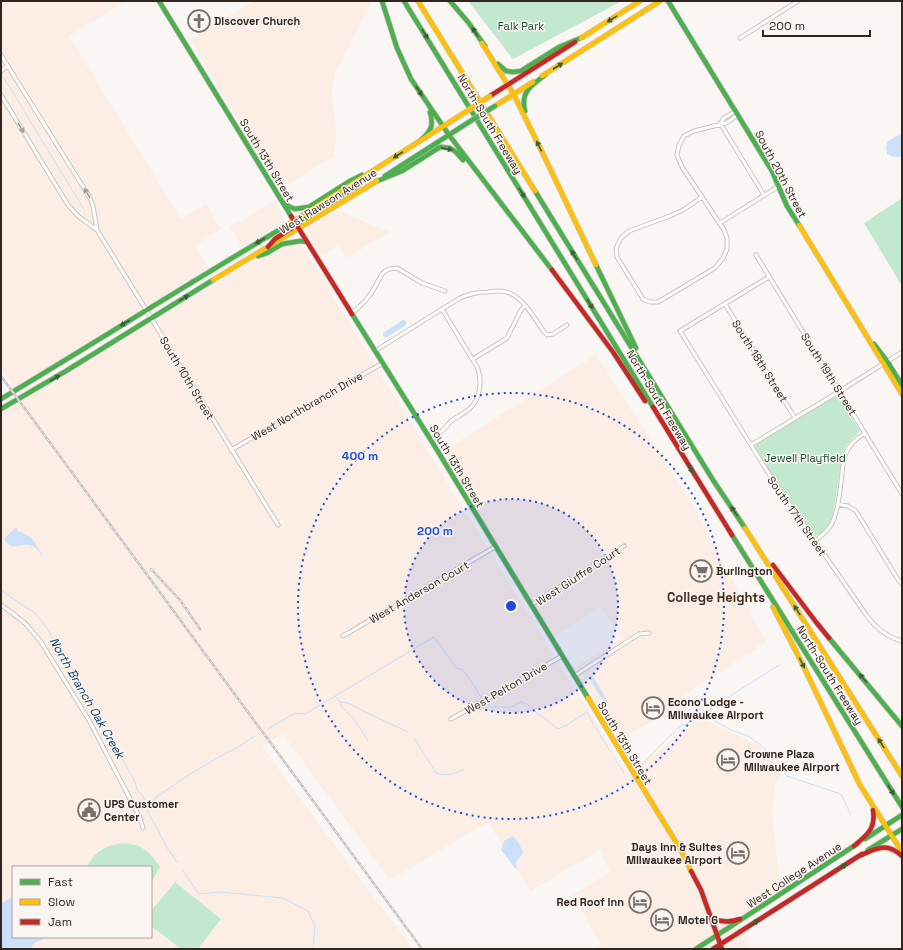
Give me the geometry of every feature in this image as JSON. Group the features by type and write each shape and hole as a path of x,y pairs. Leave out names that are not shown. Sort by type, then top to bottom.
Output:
{"main road":[{"name":"South 13th Street","path":"159,1 299,230 431,440 685,858 701,890 722,946"},
{"path":"382,1 401,59 411,79 449,135 592,323 648,405 663,423"},
{"name":"North-South Freeway","path":"404,1 758,578 902,807"},
{"name":"North-South Freeway","path":"418,1 653,384 902,776"},
{"path":"450,1 468,22 513,94 653,384"},
{"name":"West Rawson Avenue","path":"1,399 210,270 294,221 640,1"},
{"name":"West Rawson Avenue","path":"1,410 215,279 299,230 660,1"},
{"name":"South 20th Street","path":"668,1 772,171 787,206 793,216 866,335 902,385"},
{"path":"482,43 501,67 506,71 515,72 521,71 559,47 584,37"},
{"path":"532,132 523,105 523,97 531,86 545,74"},
{"path":"422,140 433,125 433,118 428,104"},
{"path":"375,182 402,171 436,149 443,147 450,148 456,152 485,183"},
{"path":"280,198 293,209 306,208 350,181 378,168"},
{"path":"299,230 299,226 302,221 356,187 378,168"},
{"path":"265,250 275,239 292,228 294,221"},
{"path":"242,251 250,259 267,253 282,244 300,241 307,242"},
{"path":"210,270 215,279"},
{"name":"South 20th Street","path":"885,363 902,394"},
{"path":"755,543 816,622 902,726"},
{"path":"758,578 802,663 860,785 902,852"},
{"path":"854,846 866,836 873,827 874,816 870,802"},
{"name":"West College Avenue","path":"696,949 902,815"},
{"name":"West College Avenue","path":"712,949 722,946 902,829"},
{"path":"859,856 886,847 894,849 902,856"},
{"path":"712,918 721,922 734,921 745,917"}],"street":[{"path":"740,38 798,1"},
{"name":"South 10th Street","path":"1,55 90,198 93,206 97,230 278,525"},
{"path":"1,71 8,66"},
{"name":"South 10th Street","path":"1,95 68,205 78,216 97,230"},
{"path":"702,197 683,210 629,231 621,238 616,248 617,257 643,299 650,302 658,302 714,268 723,258 727,249 727,238 724,230 720,223 682,167 677,155 679,145 684,136 694,131 726,122 737,113"},
{"path":"721,123 764,195"},
{"path":"720,223 779,186"},
{"name":"South 19th Street","path":"756,256 902,494"},
{"path":"351,313 365,301 382,274 390,269 397,268 422,283 445,291"},
{"path":"725,304 769,277"},
{"path":"375,351 465,296 481,292 510,292 525,306 545,334 554,334 567,325"},
{"name":"South 17th Street","path":"725,304 680,331 772,479 867,616 877,628 891,637 902,641"},
{"name":"South 18th Street","path":"725,304 795,418"},
{"path":"473,360 507,338 521,310 525,306"},
{"path":"431,440 442,431 449,422 466,412 473,405 478,397 480,380 477,366 442,309"},
{"path":"751,445 902,352"},
{"name":"West Northbranch Drive","path":"232,450 383,363"},
{"path":"815,541 830,527 835,517 843,462 847,451 853,441 865,433"},
{"path":"838,504 848,506 856,511 902,584"},
{"name":"West Giuffre Court","path":"531,605 624,546"},
{"name":"West Anderson Court","path":"343,636 495,547"},
{"path":"1,606 26,624 41,642 90,722 138,813 143,828"},
{"path":"574,676 639,634 649,633"},
{"name":"West Pelton Drive","path":"451,720 562,656"}],"shaded area":[{"path":"1,1 125,1 69,36 181,219 206,204 221,229 195,245 209,268 14,388 1,369"},
{"path":"254,1 372,1 336,71 331,90 337,136 334,156 280,189 190,40"},
{"path":"275,201 284,218 284,223 242,247 230,227"},
{"path":"338,210 390,232 346,258 338,245 321,256 308,236 307,230"},
{"path":"298,243 303,248 331,289 329,291 628,775 697,721 708,721 757,744 783,771 775,785 772,814 778,868 782,888 734,920 753,949 596,949 601,945 573,895 610,872 600,850 530,891 488,822 390,880 283,734 262,746 413,949 1,949 1,413 255,260 284,245"},
{"path":"596,355 688,498 766,642 682,697 684,702 618,741 573,669 621,638 601,607 554,636 442,452"}],"green space":[{"name":"Falk Park","path":"468,1 627,1 620,2 513,59"},
{"path":"902,198 902,286 864,223"},
{"name":"Jewell Playfield","path":"838,395 860,431 843,452 832,517 824,531 814,536 773,477 755,447"},
{"path":"122,843 129,844 144,849 148,852 160,867 152,881 152,866 88,866 97,853 110,846"},
{"path":"175,882 221,919 198,949 181,949 152,927 152,910"}],"water":[{"path":"902,133 902,156 894,157 887,154 886,147 888,141"},
{"path":"403,320 406,321 405,326 385,338 383,335 384,332"},
{"path":"16,527 18,531 31,537 44,557 36,548 30,545 12,546 7,543 4,539"},
{"path":"593,676 608,702 605,704 589,678"},
{"path":"513,836 518,842 523,853 516,862 517,870 501,850 504,841"},
{"path":"12,897 12,938 44,938 34,943 31,949 1,949 1,904"}],"waterway":[{"name":"North Branch Oak Creek","path":"4,78 85,211"},
{"name":"North Branch Oak Creek","path":"1,590 35,613 44,624 105,726 135,782 137,790 143,796 148,812 168,849 177,862"},
{"path":"268,729 295,713 305,714 434,637 457,669 462,669 470,679 482,699"},
{"path":"638,766 641,765 682,725 698,718 779,665"},
{"path":"335,696 340,702 348,703 408,732"},
{"path":"341,702 341,706 354,719 368,741"},
{"path":"488,704 491,707 511,707 521,702 528,705 558,729 587,712 610,751"},
{"path":"704,714 731,730 748,736 762,746 780,763 787,776 841,794 851,815"},
{"path":"147,807 155,798 190,774 237,748 255,736"},
{"path":"414,738 436,773 446,775 463,770"},
{"path":"615,759 624,773"},
{"name":"North Branch Oak Creek","path":"183,871 199,894 221,892 283,898 308,911 315,926 313,949"}],"railway":[{"path":"1,376 422,949"},
{"path":"151,569 180,600 200,629"}],"traffic: fast":[{"path":"159,1 291,216"},
{"path":"382,1 397,48 411,79 449,135 552,270"},
{"path":"404,1 653,407"},
{"path":"450,1 468,22 485,46"},
{"path":"668,1 772,171 787,206 799,225"},
{"path":"498,64 506,71 521,71 559,47 583,37"},
{"path":"525,111 525,94 531,86 545,75"},
{"path":"469,122 495,106"},
{"path":"421,140 427,134 432,125 430,112"},
{"path":"385,176 469,122"},
{"path":"375,182 402,171 440,147 450,148 463,160"},
{"path":"284,203 295,209 309,207 362,175"},
{"path":"299,229 302,221 356,187 370,176"},
{"path":"535,191 713,480 745,528"},
{"path":"1,399 284,227"},
{"path":"258,256 267,253 282,244 300,241 307,242"},
{"path":"596,265 636,348"},
{"path":"1,409 66,371 213,280"},
{"path":"352,314 434,445 588,698"},
{"path":"874,344 902,385"},
{"path":"732,535 902,807"},
{"path":"829,638 902,726"},
{"path":"865,839 902,815"},
{"path":"868,850 902,829"},
{"path":"696,949 857,844"}],"traffic: slow":[{"path":"418,1 535,191"},
{"path":"581,38 640,1"},
{"path":"542,76 660,1"},
{"path":"482,43 514,95 596,265"},
{"path":"495,106 533,82"},
{"path":"464,113 490,96"},
{"path":"284,227 464,113"},
{"path":"213,280 377,181"},
{"path":"799,225 902,394"},
{"path":"745,528 902,776"},
{"path":"773,607 802,663 860,785 902,852"},
{"path":"588,698 682,852 691,871"}],"traffic: jam":[{"path":"490,96 575,42"},
{"path":"291,216 352,314"},
{"path":"268,247 275,239 292,228 294,221"},
{"path":"552,270 613,352 645,401"},
{"path":"653,407 732,535"},
{"path":"773,565 829,638"},
{"path":"854,846 870,831 874,817 873,810"},
{"path":"859,856 881,848 891,849 902,856"},
{"path":"713,949 862,854"},
{"path":"691,871 701,890 722,949"},
{"path":"712,918 726,922 740,919"}],"place":[{"name":"Discover Church","path":"199,21"},
{"name":"Burlington","path":"701,571"},
{"name":"Econo Lodge - Milwaukee Airport","path":"653,708"},
{"name":"Crowne Plaza Milwaukee Airport","path":"728,760"},
{"name":"UPS Customer Center","path":"89,810"},
{"name":"Days Inn & Suites Milwaukee Airport","path":"738,853"},
{"name":"Red Roof Inn","path":"640,902"},
{"name":"Motel 6","path":"662,920"}],"district":[{"name":"College Heights","path":"716,597"}]}
